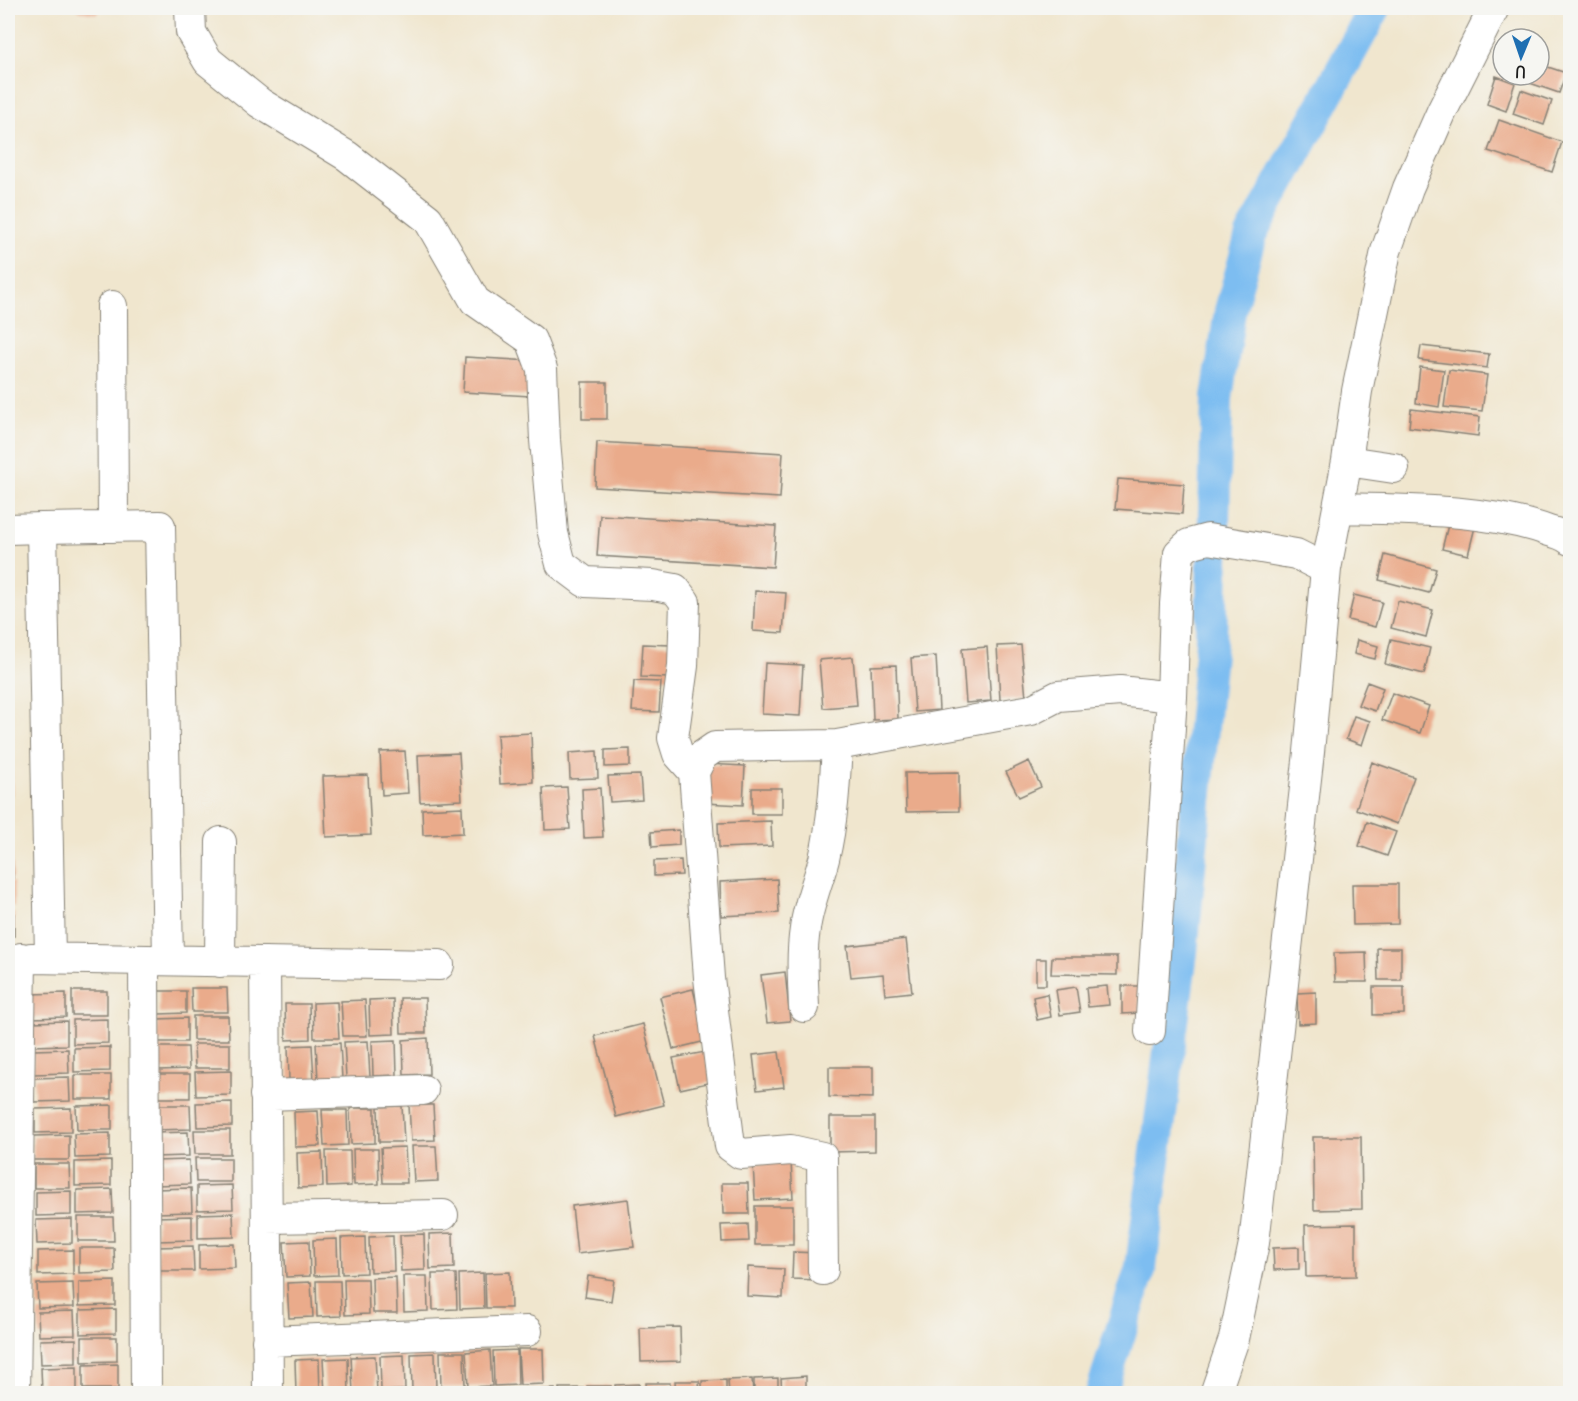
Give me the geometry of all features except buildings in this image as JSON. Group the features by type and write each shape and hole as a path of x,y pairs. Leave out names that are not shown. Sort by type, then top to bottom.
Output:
{"street":[{"path":"190,8 191,32 208,61 260,103 347,156 428,219 475,301 531,340 542,369 553,533 561,564 585,582 653,585 675,589 685,602 683,666 673,738 678,754 694,772"},
{"path":"1215,1394 1234,1339 1254,1243 1309,752 1326,569 1347,461 1357,391 1386,250 1408,188 1442,111 1494,8"},
{"path":"112,306 113,527"},
{"path":"1347,461 1394,468"},
{"path":"1338,508 1422,511 1484,517 1532,524 1570,540"},
{"path":"8,529 160,526 156,960 146,1394"},
{"path":"15,1394 26,958 42,528"},
{"path":"1150,1031 1179,553 1189,544 1208,539 1296,554 1326,569"},
{"path":"823,1270 822,1157 791,1150 741,1154 730,1146 709,978 694,772 702,756 715,747 837,745 1031,710 1058,696 1120,691 1172,697"},
{"path":"804,1007 805,928 824,860 830,826 837,745"},
{"path":"220,962 221,843"},
{"path":"26,958 439,965"},
{"path":"265,962 268,1394"},
{"path":"265,1095 423,1090"},
{"path":"267,1218 443,1215"},
{"path":"267,1341 527,1331"}],"waterway":[{"path":"1101,1394 1141,1267 1182,952 1211,642 1217,398 1230,311 1251,235 1375,8"}]}
